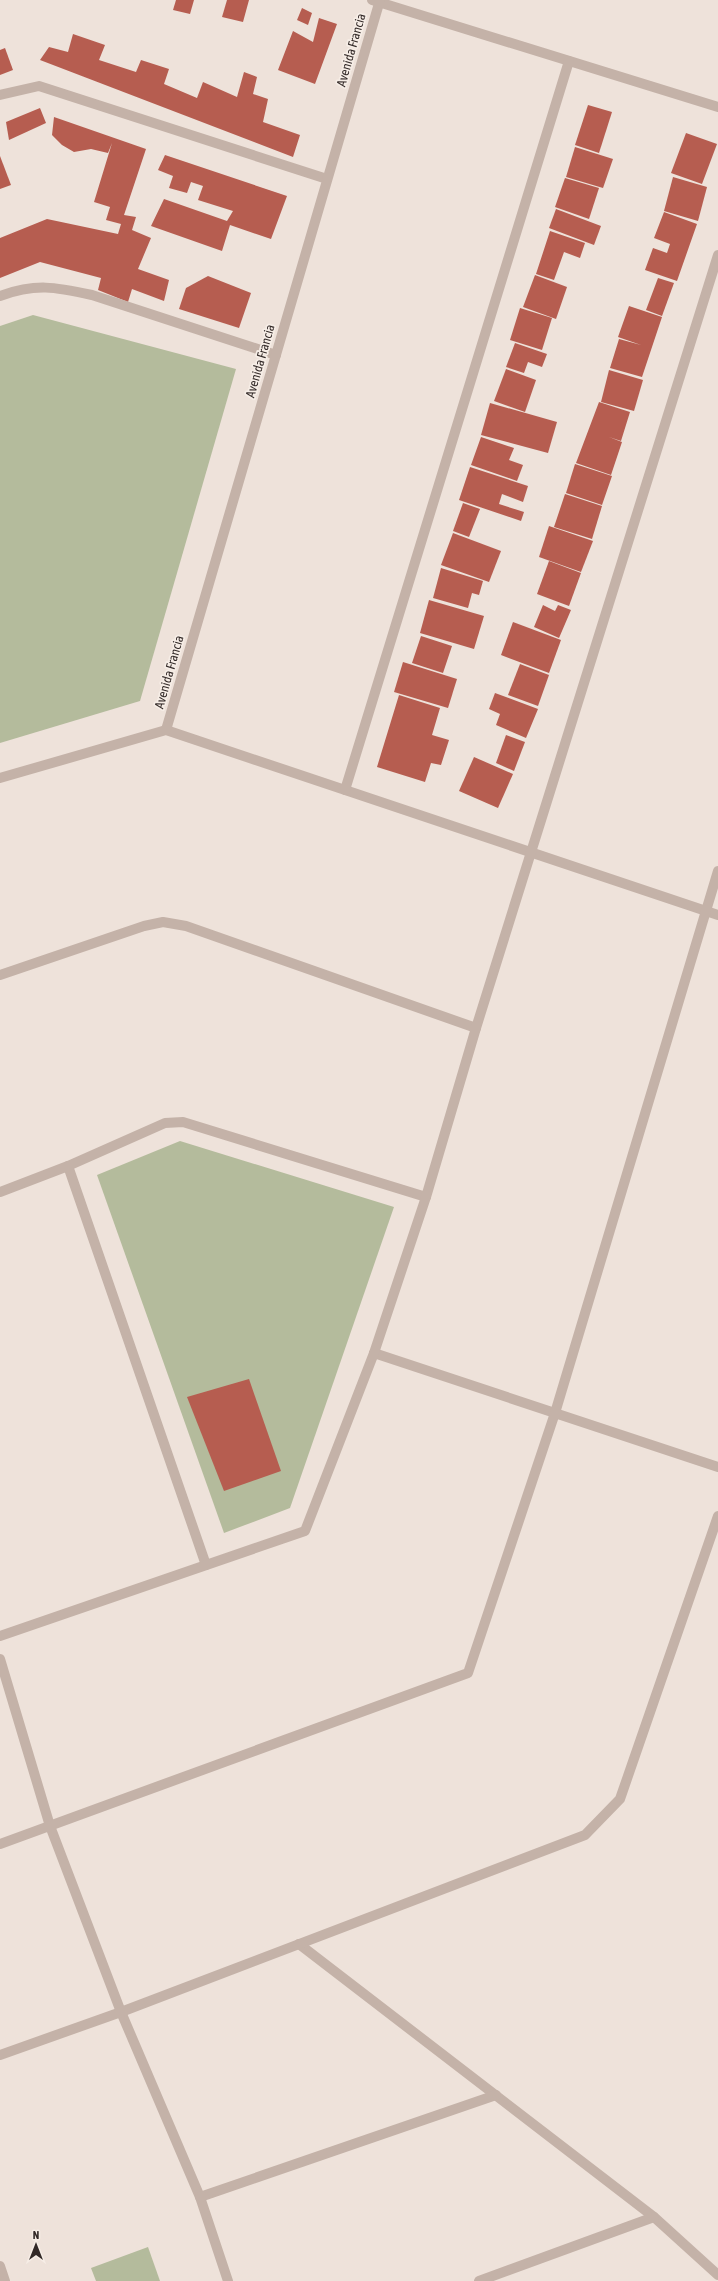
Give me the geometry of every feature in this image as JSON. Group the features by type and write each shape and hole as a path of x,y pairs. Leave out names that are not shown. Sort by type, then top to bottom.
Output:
{"street":[{"path":"377,1 718,107"},
{"name":"Avenida Francia","path":"166,730 327,179 377,1"},
{"path":"345,790 569,61"},
{"path":"0,95 39,86 327,179"},
{"path":"0,1636 305,1531 374,1353 426,1197 530,853 718,255"},
{"path":"0,296 38,286 62,288 92,295 276,355"},
{"path":"0,778 166,730 718,915"},
{"path":"0,1844 468,1673 555,1413 718,871"},
{"path":"0,975 144,926 163,922 186,926 476,1028"},
{"path":"0,1192 68,1166 165,1123 183,1122 426,1197"},
{"path":"68,1166 206,1565"},
{"path":"374,1353 718,1467"},
{"path":"0,2055 122,2012 585,1835 620,1799 718,1516"},
{"path":"0,1659 50,1826 122,2012 200,2197 228,2281"},
{"path":"299,1944 654,2217 718,2275"},
{"path":"200,2197 496,2095"},
{"path":"479,2281 654,2217"},
{"path":"0,2266 5,2281"}],"green space":[{"path":"33,315 236,369 140,701 0,743 0,326"},
{"path":"180,1141 394,1207 290,1508 224,1533 97,1175"},
{"path":"148,2247 160,2281 96,2281 91,2268"}],"building":[{"path":"176,0 194,0 190,14 173,10"},
{"path":"227,0 249,0 243,22 222,17"},
{"path":"302,8 312,13 308,25 297,20"},
{"path":"319,18 337,24 315,84 278,70 293,31 313,42"},
{"path":"73,34 105,45 99,60 136,72 141,60 169,69 164,84 197,98 203,82 237,97 244,72 257,77 253,94 268,99 263,122 300,135 293,157 40,60 49,47 68,52"},
{"path":"5,48 13,70 0,75 0,50"},
{"path":"588,105 612,112 599,153 575,145"},
{"path":"40,108 46,123 9,140 6,122"},
{"path":"54,117 146,149 124,215 136,217 132,230 151,238 138,269 169,280 164,301 132,289 128,302 98,290 101,278 40,262 0,278 0,238 47,219 118,234 121,224 106,220 110,207 94,202 112,143 108,153 91,149 74,152 62,145 52,135"},
{"path":"686,133 717,144 702,184 671,173"},
{"path":"575,147 613,159 603,188 566,177"},
{"path":"165,155 287,196 271,239 230,225 222,251 151,226 164,199 227,221 233,211 198,200 203,186 191,182 187,193 169,188 173,176 158,170"},
{"path":"0,156 11,185 0,189"},
{"path":"673,177 707,187 698,221 664,211"},
{"path":"565,178 599,188 589,219 555,207"},
{"path":"556,209 601,226 594,245 549,228"},
{"path":"664,212 697,224 677,281 645,270 653,248 667,253 670,244 654,238"},
{"path":"550,231 585,243 580,258 564,252 554,280 536,274"},
{"path":"535,275 567,287 556,319 523,307"},
{"path":"208,276 251,293 239,328 179,309 186,288"},
{"path":"658,278 674,283 662,316 646,310"},
{"path":"629,306 662,317 642,377 610,368 619,339 641,345 618,337"},
{"path":"520,308 552,318 542,350 510,340"},
{"path":"515,343 547,354 542,367 528,362 524,373 506,367"},
{"path":"506,369 536,380 525,412 494,401"},
{"path":"609,370 643,380 634,411 601,402"},
{"path":"599,402 630,412 621,441 609,437 622,442 611,475 576,463"},
{"path":"490,403 557,422 548,453 481,435"},
{"path":"481,437 514,448 509,460 523,465 517,481 471,465"},
{"path":"575,464 612,476 602,505 566,493"},
{"path":"470,467 528,486 523,502 502,494 499,504 524,512 521,521 459,500"},
{"path":"565,494 602,506 592,539 554,527"},
{"path":"463,503 480,509 469,537 453,531"},
{"path":"549,526 593,541 581,572 539,557"},
{"path":"453,533 501,551 489,582 441,565"},
{"path":"549,561 581,573 569,606 537,594"},
{"path":"441,568 483,581 479,595 472,593 468,608 433,598"},
{"path":"429,600 484,616 474,649 420,633"},
{"path":"543,605 555,611 558,605 571,610 559,638 534,627"},
{"path":"513,622 561,640 549,673 501,655"},
{"path":"421,636 452,646 443,673 412,663"},
{"path":"403,662 457,679 448,708 394,692"},
{"path":"520,664 549,675 538,706 508,695"},
{"path":"495,693 538,709 526,738 496,725 500,714 489,709"},
{"path":"399,695 440,708 432,735 449,740 441,765 431,763 425,782 377,767"},
{"path":"506,735 525,742 514,771 496,763"},
{"path":"474,757 513,774 498,808 459,791"},
{"path":"249,1379 281,1471 224,1491 187,1397"}]}
